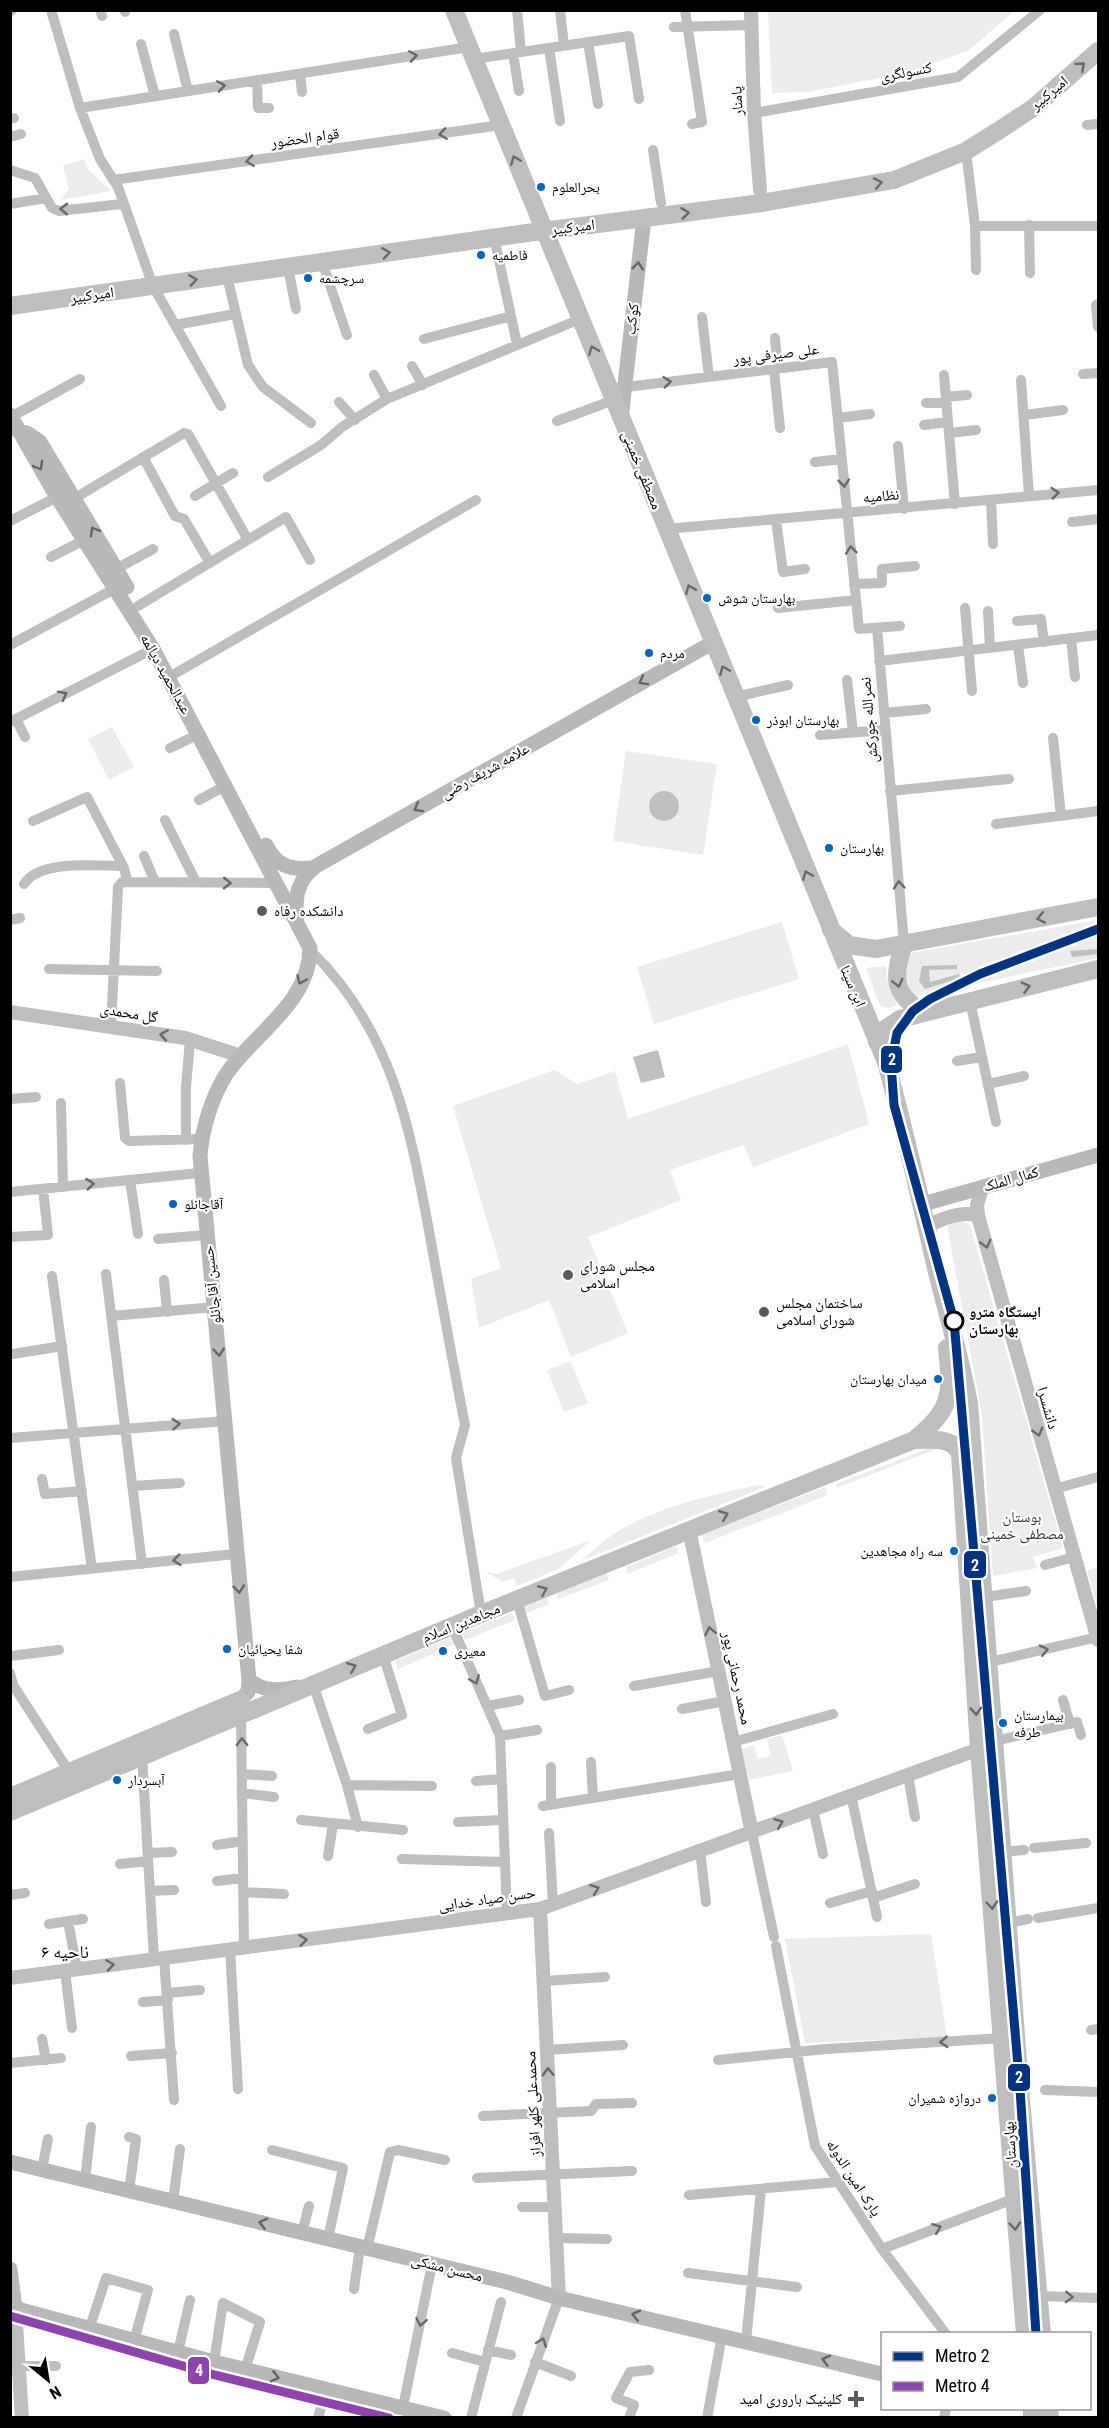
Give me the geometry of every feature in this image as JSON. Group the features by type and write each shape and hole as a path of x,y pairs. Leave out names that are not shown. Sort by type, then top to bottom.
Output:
{"main road":[{"name":"مصطفی خمینی","path":"454,10 580,319 616,392 621,420 829,929"},
{"name":"امیرکبیر","path":"10,306 544,230 644,218 761,196 894,180 966,151 1033,108 1098,51"},
{"name":"کوکب","path":"616,392 644,218"},
{"name":"عبدالحمید دیالمه","path":"13,421 57,497 153,649 298,926"},
{"name":"عبدالحمید دیالمه","path":"13,421 40,442 75,498 176,673 270,854 285,866"},
{"name":"علامه شریف رضی","path":"312,868 712,643"},
{"path":"276,883 285,866 312,868"},
{"path":"310,950 298,926 296,908 298,887 312,868"},
{"path":"829,929 849,945 876,949 1098,908"},
{"name":"ابن سینا","path":"829,929 877,1042"},
{"path":"904,944 895,974 899,990 908,1004 923,1012"},
{"name":"حسین آقاجانلو","path":"249,1680 235,1554 215,1307 194,1139 222,1084 241,1056 285,1009 301,984 310,950"},
{"path":"877,1042 885,1029 900,1019 1098,969"},
{"name":"بهارستان","path":"877,1042 886,1062 923,1204 926,1227 959,1353 969,1403 990,1662 987,1745 1003,1852 1042,2332"},
{"name":"کمال الملک","path":"923,1204 1098,1155"},
{"name":"بهارستان","path":"914,1440 940,1416 950,1397 951,1381 941,1290"},
{"name":"بهارستان","path":"914,1440 947,1441 956,1446 960,1454 987,1745 1013,2199 1025,2332"},
{"name":"مجاهدین اسلام","path":"10,1797 241,1707 313,1684 689,1529 914,1440"},
{"path":"249,1680 257,1686 270,1690 313,1684"},
{"path":"241,1707 248,1692 249,1680"},
{"name":"مجاهدین اسلام","path":"10,1812 142,1756 241,1707"},
{"name":"محسن مشکی","path":"10,2162 432,2264 559,2298 881,2374"},
{"path":"10,2269 13,2308 326,2391 444,2418"},
{"path":"1034,2411 1049,2418"}],"street":[{"path":"51,10 80,108 100,159 113,180 153,286 221,406"},
{"path":"518,10 519,92"},
{"path":"560,10 564,45"},
{"path":"685,10 702,122 692,124"},
{"name":"کنسولگری","path":"754,113 958,77 1040,10"},
{"path":"674,27 751,18"},
{"name":"پامنار","path":"751,18 754,113 761,196"},
{"path":"174,34 188,91"},
{"path":"80,108 300,74 472,53 517,52 629,36 639,99"},
{"path":"588,42 598,104"},
{"path":"141,44 155,96"},
{"path":"549,48 560,121"},
{"path":"300,74 302,92"},
{"path":"257,80 258,108 269,108"},
{"path":"1087,125 1098,124"},
{"name":"قوام الحضور","path":"113,180 501,125"},
{"path":"653,150 661,203"},
{"path":"966,151 975,226 976,270"},
{"path":"11,168 35,178 52,208 59,211 122,204"},
{"path":"10,204 46,198"},
{"path":"1029,225 1030,273"},
{"path":"975,226 1098,226"},
{"path":"494,237 517,344"},
{"path":"322,262 346,335"},
{"path":"288,267 296,309"},
{"path":"227,276 248,365 263,387 311,423"},
{"path":"1098,304 1096,305 1098,327"},
{"path":"174,325 235,314"},
{"path":"424,339 511,316"},
{"path":"702,317 709,377"},
{"path":"268,477 321,445 387,399 580,319"},
{"path":"775,338 780,428"},
{"name":"علی صیرفی پور","path":"557,421 616,392 709,377 832,362 847,514"},
{"path":"412,366 423,385"},
{"path":"1083,374 1098,373"},
{"path":"374,375 387,399"},
{"path":"944,375 955,504"},
{"path":"13,421 80,379"},
{"path":"1021,380 1029,496"},
{"path":"926,404 967,395"},
{"path":"339,402 355,420"},
{"path":"1023,415 1063,410"},
{"path":"838,418 870,414"},
{"path":"924,425 976,430"},
{"path":"75,498 184,433 188,434 248,540"},
{"path":"898,446 904,509"},
{"path":"143,457 175,516 184,519 210,563"},
{"path":"815,462 842,459"},
{"path":"195,496 233,474"},
{"name":"نظامیه","path":"666,529 1098,490"},
{"path":"10,521 57,497"},
{"path":"176,673 476,500"},
{"path":"991,500 993,544"},
{"path":"847,514 859,629 900,626"},
{"path":"138,606 286,517 310,560"},
{"path":"1072,522 1098,519"},
{"path":"776,520 783,572 805,569"},
{"path":"51,557 84,540"},
{"path":"116,569 153,549"},
{"path":"854,584 882,583 882,570 915,566"},
{"path":"10,645 116,588"},
{"path":"778,608 856,600"},
{"path":"964,608 972,691"},
{"path":"988,611 990,648"},
{"path":"1017,621 1041,619 1044,642"},
{"name":"نصرالله جورکش","path":"877,628 904,944"},
{"path":"879,661 1098,635"},
{"path":"1071,639 1075,677"},
{"path":"1018,645 1023,682"},
{"path":"25,737 13,720 153,649"},
{"path":"847,680 853,732"},
{"path":"735,697 788,685"},
{"path":"884,713 926,709"},
{"path":"820,735 885,730"},
{"path":"170,748 198,734"},
{"path":"1053,738 1061,816"},
{"path":"891,790 1009,779"},
{"path":"199,800 225,786"},
{"path":"33,821 87,797 123,866 127,880"},
{"path":"996,824 1098,811"},
{"path":"165,820 196,882"},
{"path":"144,856 155,882"},
{"path":"24,884 28,878 37,873 60,866 123,866"},
{"path":"111,1026 118,887 127,880 276,883"},
{"path":"310,950 326,966 388,1062 412,1139 465,1425 456,1458 481,1614"},
{"path":"49,969 157,971"},
{"path":"970,1001 996,1122"},
{"name":"گل محمدی","path":"10,1012 190,1040 241,1056"},
{"path":"120,1083 127,1140 133,1143 194,1139 186,1087 190,1040"},
{"path":"957,1061 982,1057"},
{"path":"988,1084 1024,1076"},
{"path":"10,1099 36,1097"},
{"path":"61,1103 63,1187"},
{"path":"10,1192 200,1173"},
{"path":"130,1180 138,1234"},
{"name":"دانشسرا","path":"982,1188 977,1205 978,1216 1098,1638 990,1662"},
{"path":"10,1237 48,1235 43,1189"},
{"path":"926,1227 944,1219 966,1214 978,1216"},
{"path":"158,1239 206,1234"},
{"path":"106,1274 142,1564"},
{"path":"52,1276 92,1569"},
{"path":"164,1280 167,1312"},
{"path":"111,1316 215,1307"},
{"path":"13,1354 62,1346"},
{"path":"10,1438 226,1421"},
{"path":"1054,1489 1098,1477"},
{"path":"42,1479 45,1494 82,1491"},
{"path":"132,1486 180,1483"},
{"name":"محمد رحمانی پور","path":"689,1529 752,1833"},
{"path":"10,1577 235,1554"},
{"path":"1044,1565 1074,1557"},
{"path":"985,1597 1026,1592"},
{"path":"517,1600 545,1696 569,1690"},
{"path":"452,1626 500,1736 507,1913"},
{"path":"10,1656 59,1650"},
{"path":"368,1729 402,1715 383,1655"},
{"path":"634,1686 719,1671"},
{"path":"10,1672 13,1685 70,1773"},
{"path":"313,1684 347,1785 358,1827"},
{"path":"487,1706 519,1700"},
{"path":"1063,1700 1070,1724"},
{"path":"682,1709 725,1701"},
{"path":"238,2089 237,1948 243,1892 241,1707"},
{"path":"733,1742 833,1714"},
{"path":"987,1745 1077,1722 1081,1735"},
{"path":"500,1736 537,1730"},
{"name":"حسن صیاد خدایی","path":"10,1978 547,1906 752,1833 987,1745"},
{"path":"142,1756 150,1891 159,1959 168,1996 174,2100"},
{"path":"591,1762 593,1798"},
{"path":"551,1767 547,1806 740,1774"},
{"path":"242,1773 272,1776"},
{"path":"908,1775 915,1816"},
{"path":"476,1781 501,1779"},
{"path":"347,1785 432,1786"},
{"path":"242,1794 274,1797"},
{"path":"851,1795 877,1917"},
{"path":"813,1809 823,1854"},
{"path":"301,1820 403,1830"},
{"path":"458,1822 503,1820"},
{"path":"328,1856 333,1824"},
{"path":"547,1906 549,1833"},
{"name":"پارک امین الدوله","path":"752,1833 815,2146 882,2249 944,2332"},
{"path":"217,1845 243,1841"},
{"path":"1003,1852 1086,1843"},
{"path":"700,1850 706,1902"},
{"path":"120,1864 172,1852"},
{"path":"402,1859 505,1862"},
{"path":"217,1881 243,1878"},
{"path":"830,1903 915,1884"},
{"path":"150,1891 174,1890"},
{"path":"243,1892 284,1894"},
{"path":"10,1895 25,1893"},
{"name":"محمدعلی کلهر افراز","path":"547,1906 544,1982 559,2298"},
{"path":"1008,1923 1098,1908"},
{"path":"49,1924 83,1919"},
{"path":"68,1921 72,2028"},
{"path":"544,1982 605,1977"},
{"path":"143,2002 201,1990"},
{"path":"42,2038 46,2060"},
{"path":"718,2060 1003,2038"},
{"path":"547,2050 623,2045"},
{"path":"130,2056 172,2053"},
{"path":"10,2063 61,2058"},
{"path":"1045,2090 1098,2092"},
{"path":"483,2116 591,2111 596,2104 632,2103"},
{"path":"85,2180 91,2127"},
{"path":"129,2137 136,2139 129,2191"},
{"path":"42,2169 48,2139"},
{"path":"172,2201 180,2149"},
{"path":"272,2150 343,2168 328,2239"},
{"path":"354,2289 390,2152 398,2150 445,2160"},
{"path":"477,2178 632,2171"},
{"path":"690,2195 837,2182"},
{"path":"746,2341 750,2281 761,2190"},
{"path":"882,2249 1013,2199"},
{"path":"302,2233 309,2205"},
{"path":"522,2207 555,2207"},
{"path":"556,2238 607,2239"},
{"path":"403,2407 432,2264"},
{"path":"688,2272 797,2287"},
{"path":"89,2330 106,2278 148,2290 135,2341"},
{"path":"1039,2296 1098,2298"},
{"path":"516,2418 559,2298"},
{"path":"178,2352 190,2300"},
{"path":"471,2418 501,2302"},
{"path":"213,2362 223,2303 260,2322 245,2370"},
{"path":"13,2308 15,2358 22,2418"},
{"path":"707,2418 722,2335"},
{"path":"488,2350 511,2355"},
{"path":"452,2353 485,2362"},
{"path":"15,2358 56,2366"},
{"path":"535,2362 571,2376"},
{"path":"628,2418 634,2405 616,2398 630,2372 649,2370"},
{"path":"318,2418 326,2391"}],"green space":[{"path":"768,10 1014,11 968,51 905,73 808,92 772,93"},
{"path":"84,159 88,169 111,191 60,200 69,189 63,166"},
{"path":"112,727 134,767 109,780 88,739"},
{"path":"626,751 717,764 703,855 613,841"},
{"path":"1098,920 1098,958 918,996 910,988 905,976 905,964 910,953"},
{"path":"782,922 799,979 654,1024 637,967"},
{"path":"886,966 887,977 897,1005 889,1008 880,1006 866,968"},
{"path":"848,1044 869,1124 753,1167 744,1145 670,1170 681,1200 588,1237 628,1333 571,1357 549,1300 479,1328 471,1279 501,1268 453,1106 555,1070 577,1084 615,1071 628,1119"},
{"name":"بوستان مصطفی خمینی","path":"960,1220 970,1225 1063,1548 1033,1557 1037,1568 993,1576 982,1415 947,1226"},
{"path":"570,1361 588,1403 564,1412 547,1370"},
{"path":"935,1446 934,1450 837,1488 836,1484"},
{"path":"759,1485 767,1486 581,1561 612,1535 650,1515 704,1497"},
{"path":"825,1487 828,1495 705,1543 702,1535"},
{"path":"591,1540 560,1568 517,1586 514,1578 502,1582 485,1571 497,1574"},
{"path":"676,1546 679,1553 627,1574 626,1567"},
{"path":"1098,1567 1098,1609 1087,1571"},
{"path":"606,1572 609,1580 558,1599 556,1592"},
{"path":"546,1596 549,1604 524,1614 523,1606"},
{"path":"512,1613 515,1620 465,1640 462,1633"},
{"path":"452,1637 455,1644 398,1669 395,1661"},
{"path":"782,1735 793,1771 749,1780 741,1749 754,1745 758,1759 771,1756 767,1739"},
{"path":"931,1934 947,2037 805,2043 785,1939"}],"shaded area":[{"path":"664,791 675,795 679,806 675,817 664,821 653,817 649,806 653,795"},
{"path":"1098,949 1098,954 1072,957 1070,951"},
{"path":"957,965 957,969 929,970 930,982 959,974 960,978 925,989 919,981 922,966"},
{"path":"658,1050 665,1077 641,1083 633,1057"}],"metro line":[{"name":"2","path":"1036,2332 1020,2089 954,1321 894,1105 891,1064 897,1033 913,1011 930,999 980,974 1098,929"},
{"name":"4","path":"10,2316 211,2374 389,2418"}],"place":[{"name":"بحرالعلوم","path":"541,187"},
{"name":"فاطمیه","path":"481,255"},
{"name":"سرچشمه","path":"308,278"},
{"name":"بهارستان شوش","path":"707,598"},
{"name":"مردم","path":"649,653"},
{"name":"بهارستان ابوذر","path":"756,720"},
{"name":"بهارستان","path":"829,848"},
{"name":"دانشکده رفاه","path":"262,911"},
{"name":"آقاجانلو","path":"173,1204"},
{"name":"مجلس شورای اسلامی","path":"568,1275"},
{"name":"ساختمان مجلس شورای اسلامی","path":"764,1312"},
{"name":"ایستگاه مترو بهارستان","path":"954,1321"},
{"name":"میدان بهارستان","path":"938,1379"},
{"name":"سه راه مجاهدین","path":"954,1551"},
{"name":"شفا یحیائیان","path":"227,1649"},
{"name":"معیری","path":"443,1651"},
{"name":"بیمارستان طرفه","path":"1003,1723"},
{"name":"آبسردار","path":"117,1780"},
{"name":"دروازه شمیران","path":"992,2098"},
{"name":"کلینیک باروری امید","path":"856,2399"}],"district":[{"name":"ناحیه ۶","path":"65,1951"}]}
